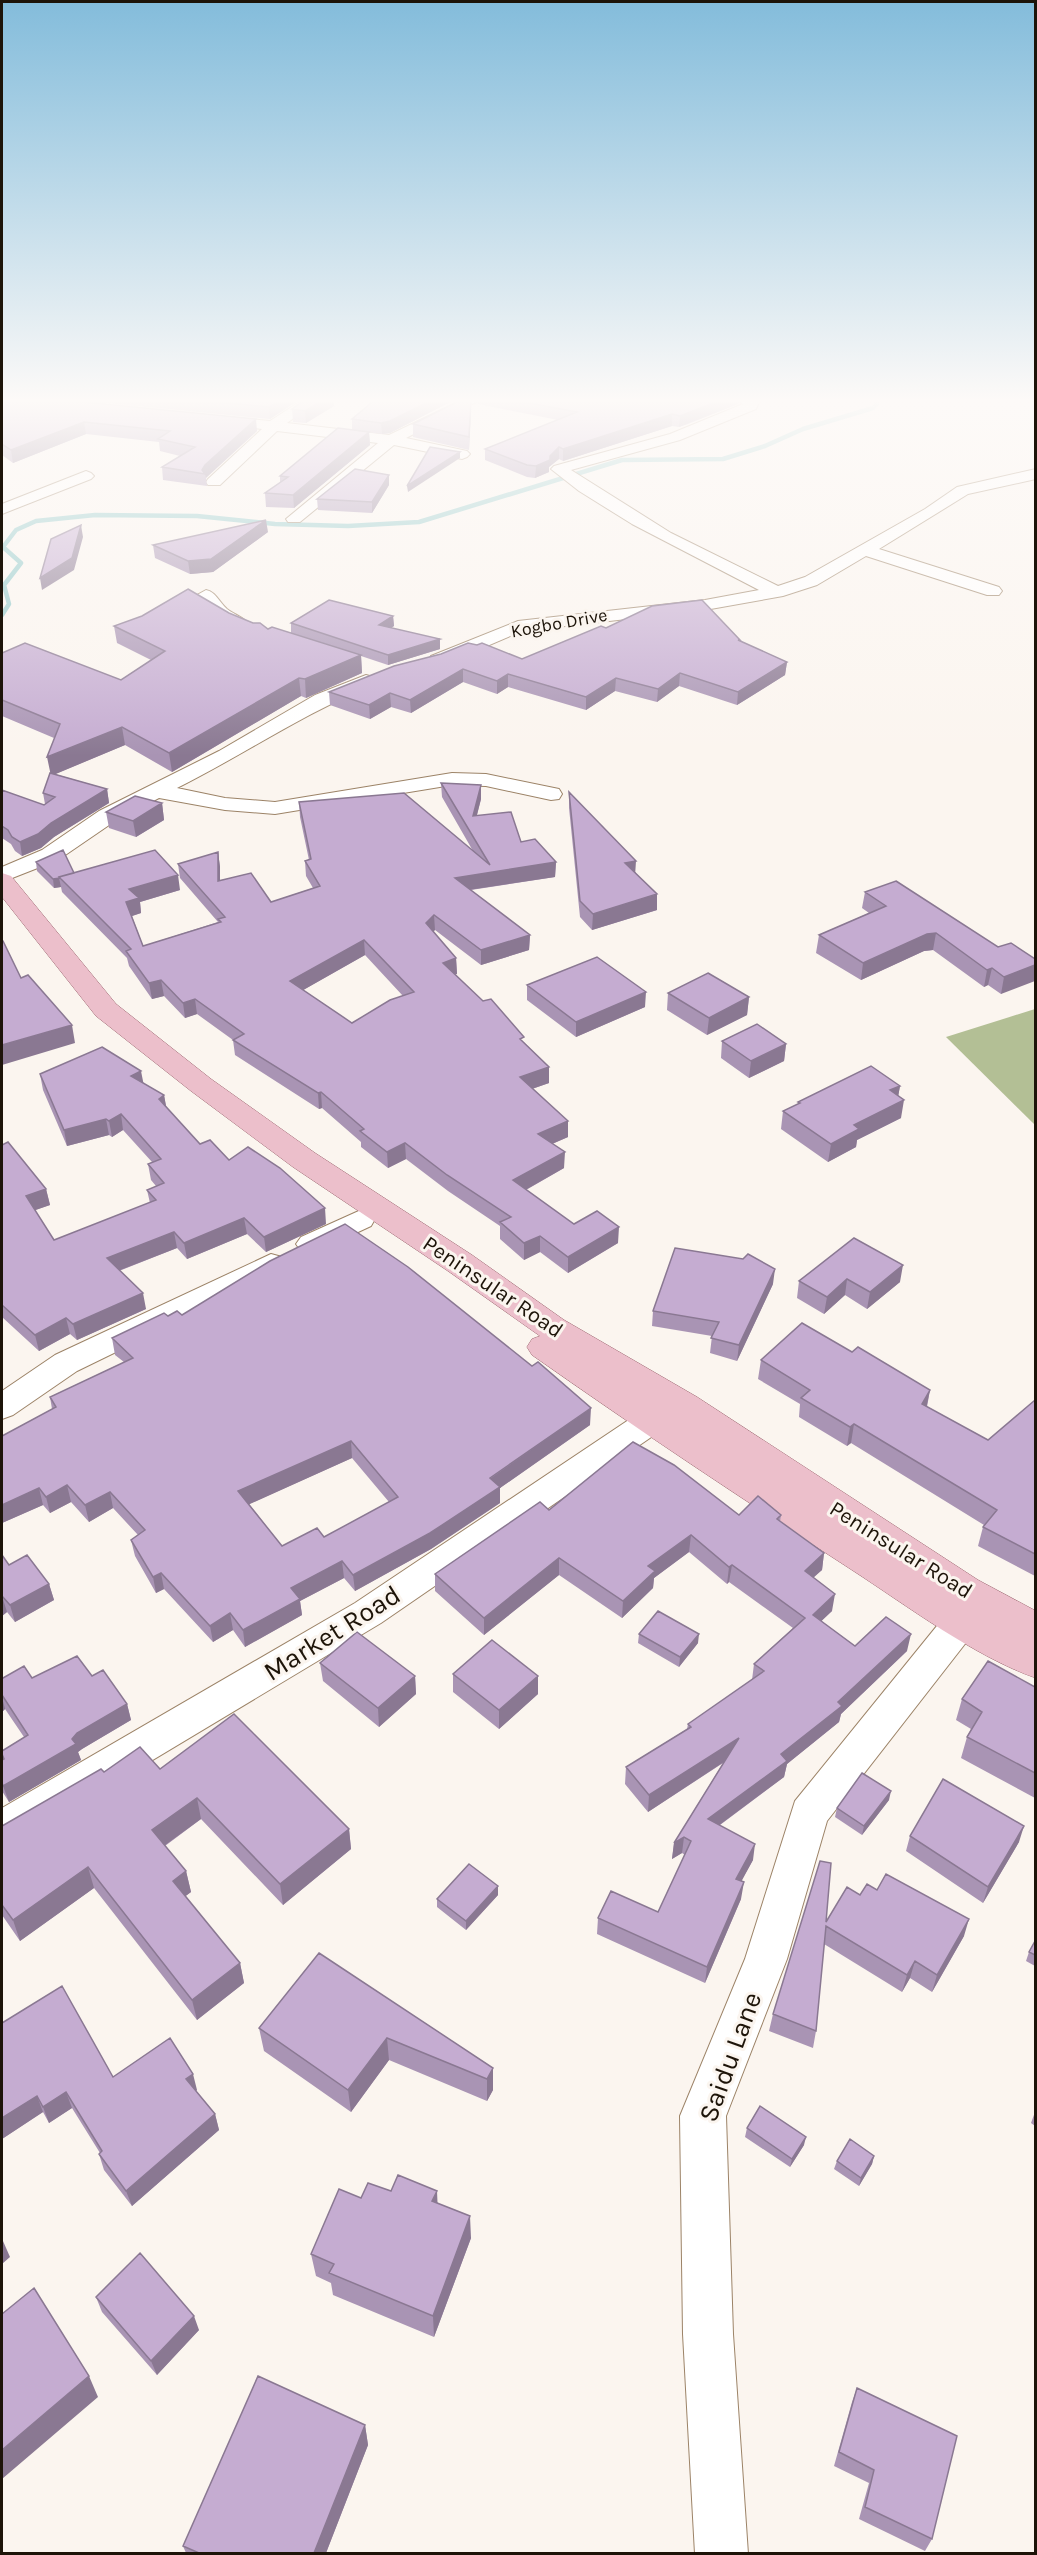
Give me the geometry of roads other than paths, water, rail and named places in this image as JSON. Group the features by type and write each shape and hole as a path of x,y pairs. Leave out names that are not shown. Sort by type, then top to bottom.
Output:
{"main road":[{"name":"Peninsular Road","path":"2,880 106,1010 201,1085 304,1160 460,1263 552,1328 684,1406 964,1591 1035,1630"},
{"name":"Peninsular Road","path":"2,911 84,1019 184,1094 651,1421 962,1621 1035,1661"}],"street":[{"path":"637,518 672,540 777,592"},
{"name":"Kogbo Drive","path":"420,665 518,626 705,605 777,592 811,581 920,518"},
{"path":"864,550 993,591"},
{"path":"206,595 220,612 238,624 256,631"},
{"path":"2,875 50,855 98,822 322,699 382,671 358,663"},
{"path":"157,791 235,805 275,808 452,779 486,780 551,794"},
{"path":"2,1407 66,1363 361,1219"},
{"name":"Market Road","path":"2,1829 368,1613 651,1421"},
{"name":"Saidu Lane","path":"722,2553 708,2334 703,2116 766,1959 809,1813 962,1621"}],"waterway":[{"path":"2,615 9,604 4,585 21,563 3,547 16,530 36,521 63,518"},
{"path":"219,518 275,524 348,526 419,522 431,518"}]}
